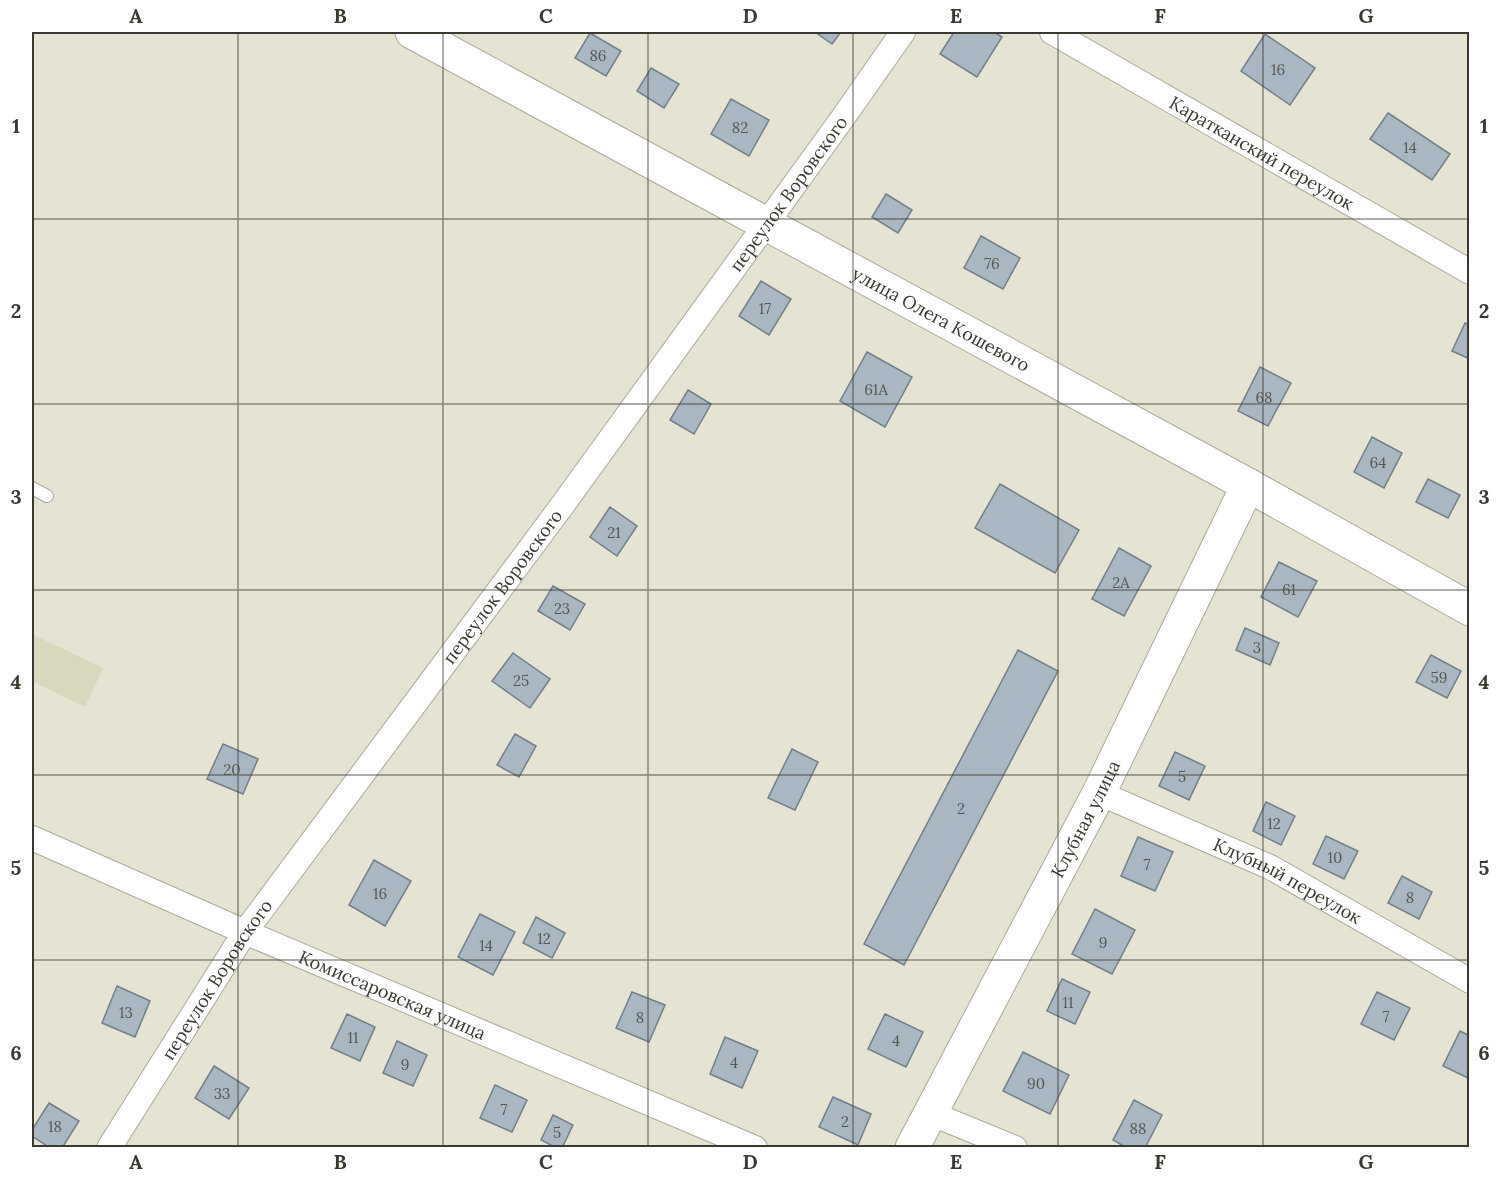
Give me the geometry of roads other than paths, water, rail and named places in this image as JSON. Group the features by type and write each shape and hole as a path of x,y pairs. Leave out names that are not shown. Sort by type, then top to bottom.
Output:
{"street":[{"name":"улица Олега Кошевого","path":"412,32 1248,485 1470,609"},
{"name":"переулок Воровского","path":"109,1148 245,932 564,503 903,32"},
{"name":"Каратканский переулок","path":"1052,32 1470,272"},
{"name":"Клубная улица","path":"912,1148 1099,793 1248,485"},
{"name":"Клубный переулок","path":"1099,793 1270,867 1470,981"},
{"name":"Комиссаровская улица","path":"32,838 245,932 755,1148"},
{"path":"930,1113 1015,1148"}],"lane":[{"path":"32,488 47,496"}]}
